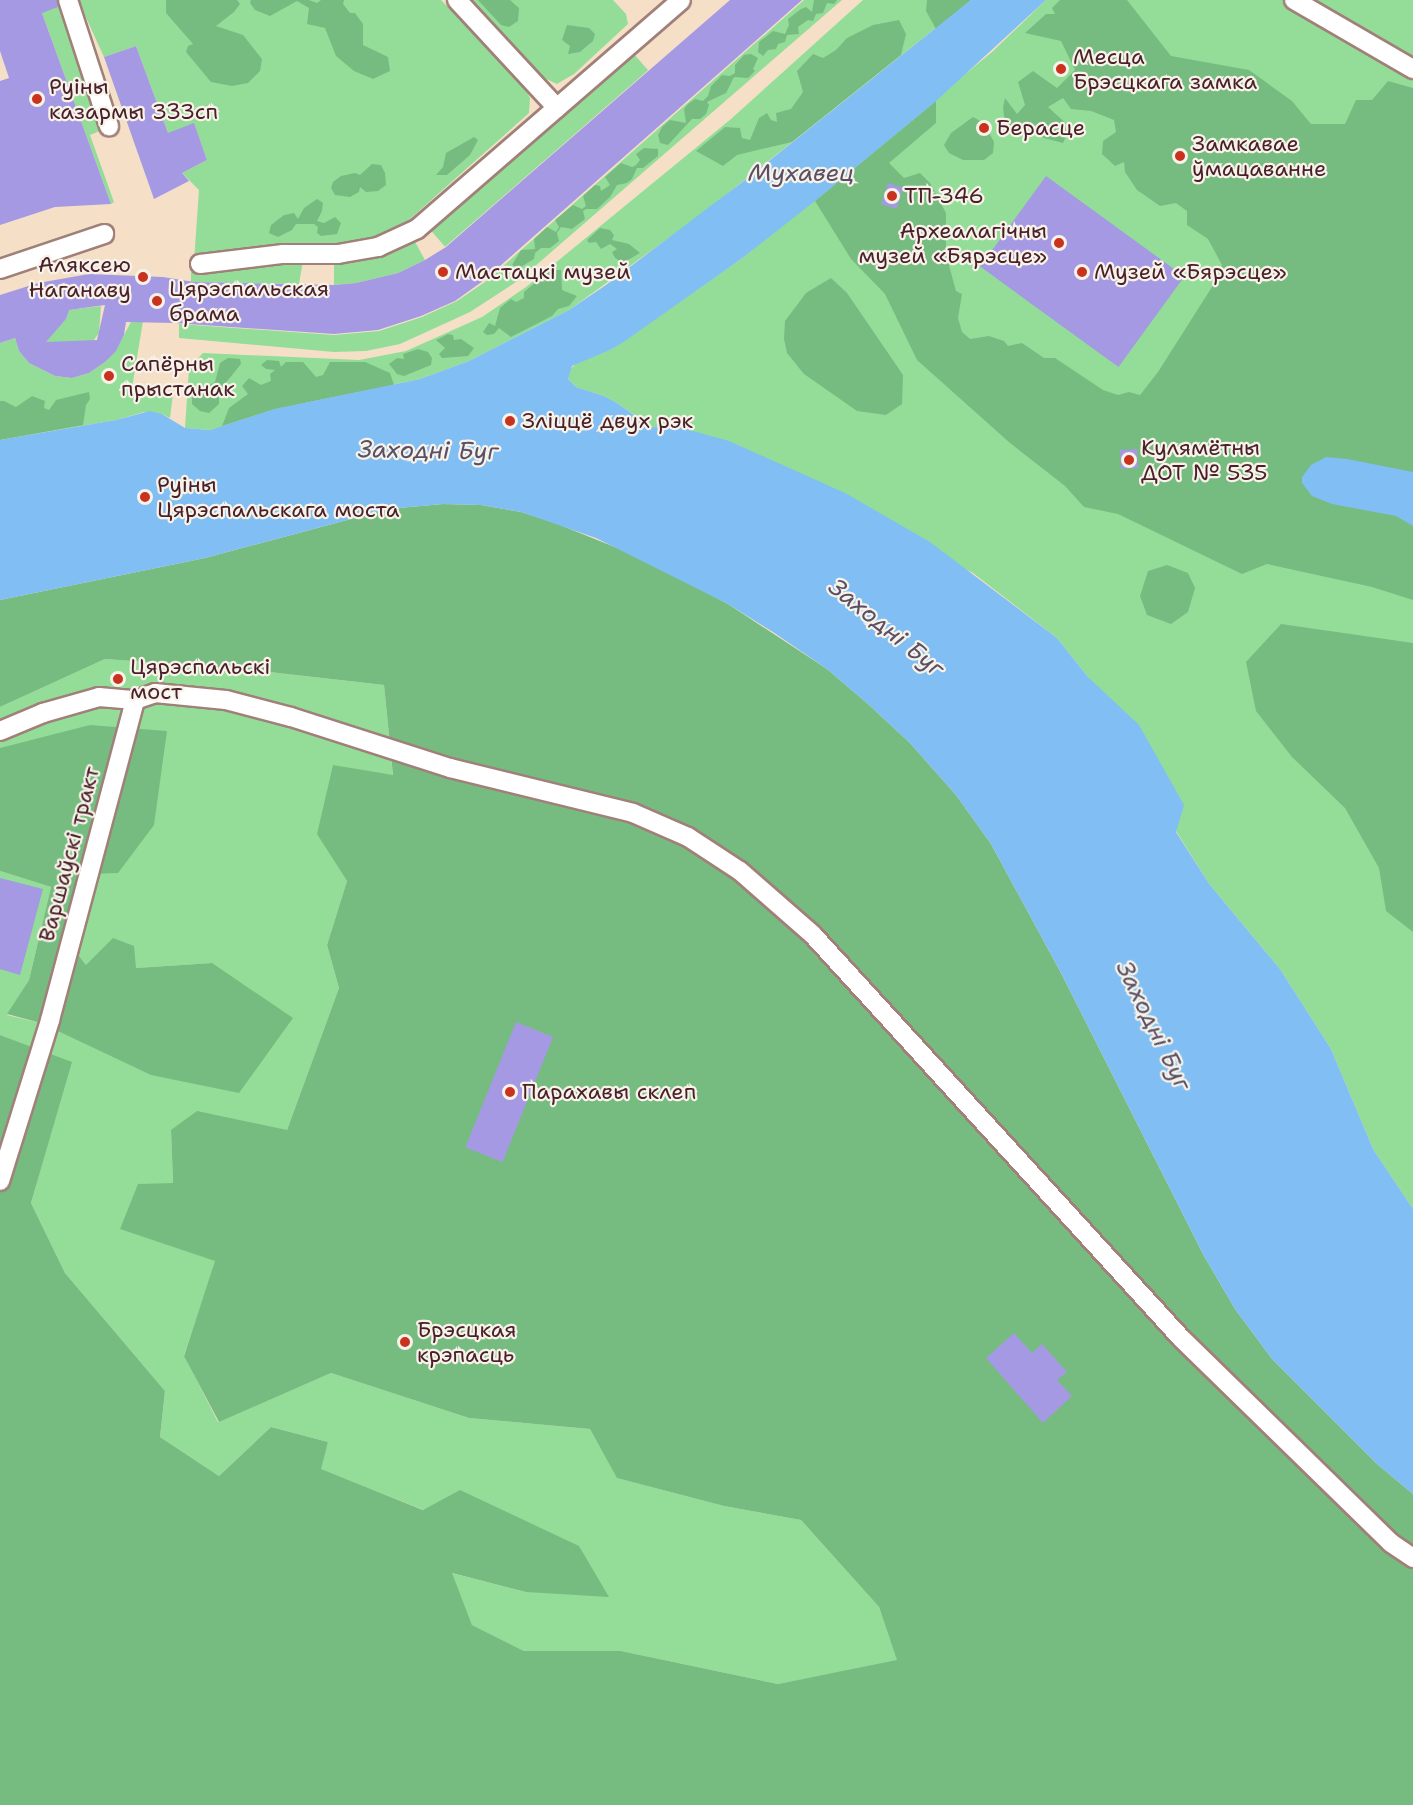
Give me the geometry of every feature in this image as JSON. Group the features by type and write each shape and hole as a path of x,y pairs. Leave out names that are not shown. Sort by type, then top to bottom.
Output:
{"street":[{"path":"68,0 109,126"},
{"path":"457,0 557,108"},
{"path":"200,264 283,254 338,254 378,247 417,229 681,0"},
{"path":"1294,0 1413,69"},
{"path":"0,268 104,234"},
{"path":"0,731 43,713 99,697 135,700 155,693 183,694 257,706 450,768 633,813 688,837 714,852 764,891 813,935 1181,1338 1391,1543 1413,1557"},
{"name":"Варшаўскі тракт","path":"0,1181 50,1020 135,700"}],"green space":[{"path":"45,0 58,0 102,130 90,135 114,202 111,204 42,13"},
{"path":"78,0 441,0 523,85 530,98 529,113 402,226 367,242 194,261 199,190 182,173 207,160 194,124 172,144 136,46 104,57"},
{"path":"166,0 237,0 240,4 234,12 216,26 243,35 262,59 260,71 248,83 232,86 211,82 186,52 188,46 193,44 166,13"},
{"path":"251,0 309,0 317,3 321,0 344,0 343,4 350,13 355,13 363,24 363,45 388,57 390,71 373,79 354,71 336,56 325,28 307,24 309,8 297,1 270,16 255,10 250,3"},
{"path":"471,0 613,0 626,14 628,24 574,74 557,84 544,78"},
{"path":"478,0 510,0 519,8 518,21 509,27 501,25"},
{"path":"804,0 842,0 519,280 470,312 400,344 366,351 334,352 179,338 179,324 334,335 379,331 422,317 457,301 485,282"},
{"path":"814,0 837,0 834,4 827,3 823,13 816,14 813,21 808,20 798,27 799,34 787,35 785,42 778,44 776,49 768,50 763,56 758,52 759,42 773,31 785,34 789,25 788,19 801,9 806,7 812,12"},
{"path":"863,0 971,0 699,216 569,310 469,361 420,379 311,401 210,430 185,428 189,368 203,353 359,360 406,351 482,317 526,287 731,119"},
{"path":"927,0 971,0 936,29 926,11"},
{"path":"1046,0 1413,0 1413,1209 1373,1149 1331,1049 1280,969 1210,885 1176,831 1088,677 1057,638 973,573 682,428 652,427 617,403 576,387 568,379 569,370 578,362 612,349 741,259 992,52"},
{"path":"1060,0 1127,0 1171,56 1249,70 1292,101 1311,124 1345,124 1356,100 1372,100 1388,81 1413,88 1413,600 1372,587 1267,564 1242,574 1118,514 1084,507 1065,486 1010,443 917,360 885,294 851,259 815,201 936,101 936,123 889,163 904,178 920,173 930,183 946,213 946,254 956,291 962,294 958,318 962,332 970,339 989,336 1004,341 1008,346 1022,343 1044,358 1055,358 1103,390 1118,395 1129,392 1140,395 1158,372 1217,279 1222,265 1208,239 1187,225 1187,211 1176,203 1160,206 1137,190 1125,172 1124,162 1115,166 1102,154 1103,141 1116,132 1114,120 1091,111 1071,109 1063,98 1048,107 1070,127 1063,143 1044,138 1027,128 1005,125 1003,107 1005,98 1017,114 1025,105 1018,82 1033,71 1057,88 1075,70 1061,41 1025,33 1046,14 1055,14 1052,8"},
{"path":"899,20 906,34 901,55 792,142 737,155 723,166 696,151 725,127 740,128 742,138 750,140 759,118 767,113 771,120 777,122 776,113 791,109 803,92 797,71 813,54 823,58 836,50 847,38 873,25"},
{"path":"567,25 589,28 595,34 593,41 580,52 568,54 570,46 562,40"},
{"path":"633,53 648,70 445,247 430,229"},
{"path":"751,54 758,58 753,69 755,71 748,78 734,77 726,93 707,102 709,105 706,114 700,119 692,119 668,145 660,143 658,135 662,127 670,120 686,123 684,109 688,104 695,99 703,101 708,96 711,86 722,75 730,76 735,73 735,65 744,55"},
{"path":"973,117 984,123 994,142 993,153 984,160 963,160 949,153 944,145 951,133"},
{"path":"474,137 478,140 470,155 447,175 436,175 443,167 446,153"},
{"path":"644,148 658,149 658,156 643,168 637,168 632,179 627,183 617,185 610,197 597,209 583,211 585,219 572,229 561,227 557,233 559,241 550,248 541,248 535,253 534,259 519,268 512,265 521,250 535,249 534,239 547,227 556,232 559,227 555,220 573,205 582,209 586,206 583,196 595,185 600,186 601,191 610,185 605,177 621,163 632,167 636,165 640,160 636,154"},
{"path":"372,164 381,165 385,173 386,185 378,191 366,192 360,187 359,192 350,197 335,195 331,188 333,182 341,176 355,173 360,175"},
{"path":"317,199 323,203 317,221 324,223 335,217 341,223 337,234 321,236 317,233 318,227 314,224 296,224 292,230 278,237 269,233 271,225 284,215 294,213 298,219 304,208"},
{"path":"600,228 610,230 614,235 612,240 629,244 640,253 623,263 615,258 612,252 617,249 610,244 601,249 596,242 589,243 587,240"},
{"path":"414,240 425,260 398,273 356,283 334,285 334,260 378,255"},
{"path":"303,261 299,284 191,282 191,272"},
{"path":"550,270 561,270 562,290 577,296 569,306 558,309 552,316 511,337 499,328 494,334 487,335 483,332 489,323 495,326 500,308 511,299 516,302 524,298 524,292"},
{"path":"831,278 847,293 903,375 902,404 886,415 857,411 804,374 787,353 784,339 785,321 806,293"},
{"path":"101,306 99,333 90,345 63,352 41,342 66,319 68,310"},
{"path":"132,320 143,321 131,394 173,394 170,418 162,414 144,412 116,420 0,440 0,343 15,338 19,351 29,363 55,376 72,378 89,373 105,362 116,350"},
{"path":"448,334 453,335 454,340 461,339 474,348 468,356 442,358 439,354 445,348 436,340"},
{"path":"418,349 428,352 432,358 431,365 404,376 397,374 389,364 397,358 404,359 403,354"},
{"path":"228,358 240,359 241,364 219,394 219,404 209,413 200,411 192,404 192,395 215,382 220,363"},
{"path":"267,360 279,361 281,367 286,362 303,362 316,377 323,375 330,362 365,362 390,373 394,385 275,409 222,426 229,408 248,394 242,386 249,378 261,385 271,381 270,374 275,370 266,369 261,365"},
{"path":"89,392 90,399 86,405 83,425 0,440 0,401 16,407 32,396 45,401 44,408 49,410 56,400"},
{"path":"443,504 481,505 521,512 555,523 637,556 728,604 827,669 910,743 956,795 991,844 1061,973 1204,1256 1235,1309 1272,1359 1377,1464 1413,1494 1413,1805 0,1805 0,1035 72,1062 31,1203 65,1273 165,1391 160,1437 219,1476 271,1427 328,1442 321,1469 423,1510 460,1490 579,1546 609,1597 526,1592 452,1573 472,1625 524,1651 621,1651 778,1684 897,1660 879,1607 801,1520 724,1506 617,1478 590,1429 469,1418 331,1373 219,1422 184,1356 215,1261 120,1229 138,1184 173,1183 171,1130 197,1111 287,1130 339,988 327,945 347,881 317,834 333,765 393,775 384,685 242,669 105,659 0,707 0,600 205,558 388,509"},
{"path":"1167,565 1188,573 1195,588 1188,612 1171,624 1147,615 1140,596 1148,571"},
{"path":"1281,624 1413,643 1413,932 1386,911 1379,868 1345,808 1292,757 1256,711 1246,662"},
{"path":"105,659 242,669 384,685 393,776 318,834 347,881 327,945 339,988 287,1130 171,1130 173,1183 120,1228 216,1261 184,1355 218,1422 331,1373 469,1418 590,1429 618,1478 724,1506 801,1520 879,1607 898,1661 778,1684 621,1651 524,1651 472,1625 451,1573 526,1592 424,1510 320,1469 328,1442 271,1427 219,1476 160,1437 165,1391 65,1273 31,1203 71,1063 0,1035 0,871 51,887 29,980 7,1015 41,1023 212,963 136,968 86,965 73,948 88,874 0,749 0,707"},
{"path":"90,725 167,731 154,825 118,873 88,874 73,948 86,965 113,938 134,946 136,968 212,963 293,1018 239,1093 151,1075 41,1023 7,1014 29,980 51,887 0,871 0,748"}],"water":[{"path":"971,0 1046,0 936,101 815,201 741,259 625,341 572,366 568,379 576,387 617,403 651,427 682,428 729,441 845,493 930,542 1057,638 1088,677 1139,725 1184,805 1176,832 1210,885 1280,969 1331,1049 1373,1149 1413,1209 1413,1494 1377,1464 1272,1359 1235,1309 1204,1256 1061,973 991,844 956,795 910,743 868,704 827,669 773,632 728,604 596,538 521,512 481,505 443,504 388,509 205,558 0,600 0,440 116,420 150,411 162,414 185,428 210,430 275,409 420,379 469,361 569,310 606,285 745,180"},
{"path":"1326,457 1413,472 1413,526 1396,516 1332,504 1312,496 1302,483 1302,477 1311,465"}],"building":[{"name":"Руіны казармы 333сп","path":"0,0 57,0 58,7 42,13 111,204 55,207 0,225 0,81 9,78 0,51"},
{"path":"730,0 802,0 483,281 455,301 421,316 378,330 334,334 126,322 124,335 116,351 89,373 72,378 55,376 29,363 19,351 15,338 0,343 0,295 38,283 89,274 163,277 194,282 334,285 356,283 398,273 446,247","holes":["105,305 97,340 46,342 66,319 69,310"]},
{"path":"136,46 168,133 194,123 207,160 182,173 189,181 154,199 104,57"},
{"name":"Музей «Бярэсце»","path":"1046,176 1184,277 1119,367 980,267"},
{"name":"ТП-346","path":"888,183 903,188 896,209 881,204"},
{"name":"Кулямётны ДОТ № 535","path":"1137,449 1138,468 1121,469 1120,450"},
{"path":"0,878 43,889 20,975 0,969"},
{"name":"Парахавы склеп","path":"516,1022 553,1037 503,1162 465,1147"},
{"path":"1014,1333 1032,1353 1042,1344 1067,1372 1057,1380 1072,1396 1043,1423 986,1358"}],"place":[{"name":"Месца Брэсцкага замка","path":"1061,69"},
{"name":"Руіны казармы 333сп","path":"37,99"},
{"name":"Берасце","path":"984,128"},
{"name":"Замкавае ўмацаванне","path":"1180,156"},
{"name":"ТП-346","path":"892,196"},
{"name":"Археалагічны музей «Бярэсце»","path":"1059,243"},
{"name":"Мастацкі музей","path":"443,272"},
{"name":"Музей «Бярэсце»","path":"1082,272"},
{"name":"Аляксею Наганаву","path":"143,277"},
{"name":"Цярэспальская брама","path":"157,301"},
{"name":"Сапёрны прыстанак","path":"109,376"},
{"name":"Зліццё двух рэк","path":"510,421"},
{"name":"Кулямётны ДОТ № 535","path":"1129,460"},
{"name":"Руіны Цярэспальскага моста","path":"145,497"},
{"name":"Цярэспальскі мост","path":"118,679"},
{"name":"Парахавы склеп","path":"510,1092"},
{"name":"Брэсцкая крэпасць","path":"405,1342"}],"water label":[{"name":"Мухавец","path":"801,174"},
{"name":"Заходні Буг","path":"428,451"},
{"name":"Заходні Буг","path":"886,628"},
{"name":"Заходні Буг","path":"1153,1026"}]}
